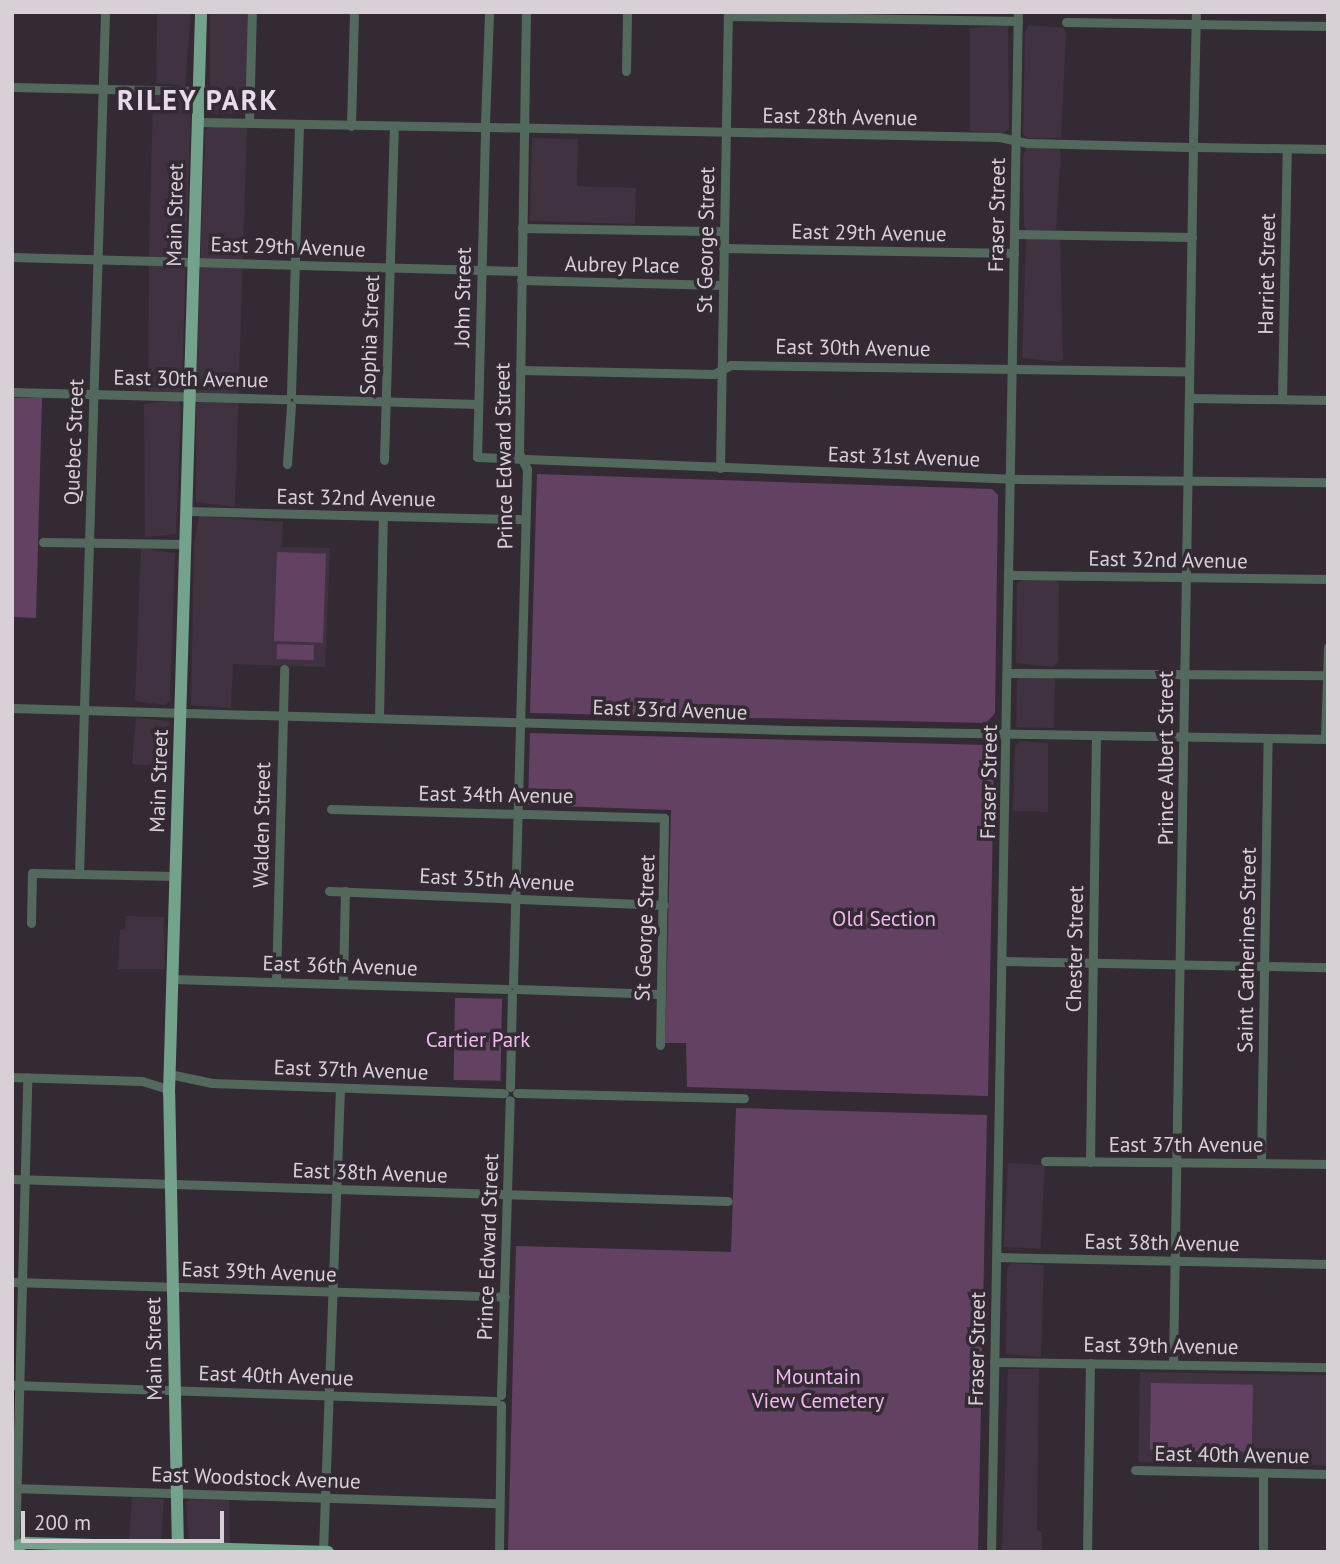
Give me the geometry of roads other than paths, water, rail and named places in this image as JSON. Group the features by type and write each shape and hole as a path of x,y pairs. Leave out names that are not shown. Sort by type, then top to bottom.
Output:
{"main road":[{"name":"Main Street","path":"178,1549 169,1082 201,12"},
{"path":"15,1550 26,1543 328,1552"}],"street":[{"name":"Quebec Street","path":"79,874 105,12"},
{"path":"248,123 252,12"},
{"path":"351,126 354,12"},
{"name":"John Street","path":"482,459 476,450 489,12"},
{"name":"Prince Edward Street","path":"499,1552 499,1400 505,1297 527,469 522,460 520,370 526,12"},
{"path":"626,71 627,12"},
{"name":"Prince Albert Street","path":"1173,1364 1196,12"},
{"path":"728,14 1018,17"},
{"name":"St George Street","path":"720,468 728,14"},
{"name":"Fraser Street","path":"990,1552 1003,961 1018,17"},
{"path":"1066,22 1328,26"},
{"path":"12,87 198,91"},
{"name":"East 28th Avenue","path":"197,122 726,132 1328,149"},
{"path":"287,464 299,124"},
{"name":"Sophia Street","path":"384,460 394,127"},
{"name":"Harriet Street","path":"1282,399 1287,149"},
{"path":"522,228 724,231"},
{"path":"1014,234 1192,237"},
{"name":"East 29th Avenue","path":"723,248 1014,253"},
{"name":"East 29th Avenue","path":"12,257 481,270 521,276"},
{"name":"Aubrey Place","path":"521,276 722,285"},
{"name":"East 30th Avenue","path":"520,370 714,374 730,365 1189,371"},
{"name":"East 30th Avenue","path":"12,392 478,404"},
{"path":"1189,398 1328,400"},
{"name":"East 31st Avenue","path":"482,459 1010,479 1327,482"},
{"name":"East 32nd Avenue","path":"186,511 525,519"},
{"path":"379,718 383,516"},
{"path":"43,542 185,544"},
{"name":"East 32nd Avenue","path":"1008,575 1328,579"},
{"path":"1326,739 1328,648"},
{"name":"Walden Street","path":"275,982 284,669"},
{"path":"1007,673 1326,675"},
{"name":"East 33rd Avenue","path":"12,708 1007,735 1326,739"},
{"name":"Chester Street","path":"1090,1162 1096,736"},
{"name":"Saint Catherines Street","path":"1261,1163 1268,738"},
{"name":"East 34th Avenue","path":"331,809 660,816"},
{"name":"St George Street","path":"660,816 666,824 660,1045"},
{"path":"31,923 32,873 175,876"},
{"name":"East 35th Avenue","path":"329,891 664,905"},
{"path":"343,984 345,891"},
{"path":"1003,961 1328,967"},
{"name":"East 36th Avenue","path":"172,979 661,994"},
{"name":"East 37th Avenue","path":"12,1077 744,1098"},
{"path":"15,1550 17,1283 25,1180 27,1077"},
{"path":"323,1551 340,1087"},
{"name":"East 37th Avenue","path":"1045,1161 1328,1164"},
{"name":"East 38th Avenue","path":"12,1180 727,1201"},
{"name":"East 38th Avenue","path":"996,1257 1328,1264"},
{"name":"East 39th Avenue","path":"17,1283 505,1297"},
{"name":"East 39th Avenue","path":"994,1362 1328,1367"},
{"path":"1087,1552 1090,1363"},
{"name":"East 40th Avenue","path":"16,1385 499,1400"},
{"name":"East 40th Avenue","path":"1135,1470 1328,1474"},
{"path":"1262,1552 1263,1473"},
{"name":"East Woodstock Avenue","path":"14,1488 499,1503"}],"district":[{"name":"RILEY PARK","path":"198,100"}],"park label":[{"name":"Old Section","path":"884,919"},
{"name":"Cartier Park","path":"478,1040"},
{"name":"Mountain View Cemetery","path":"818,1389"}]}
